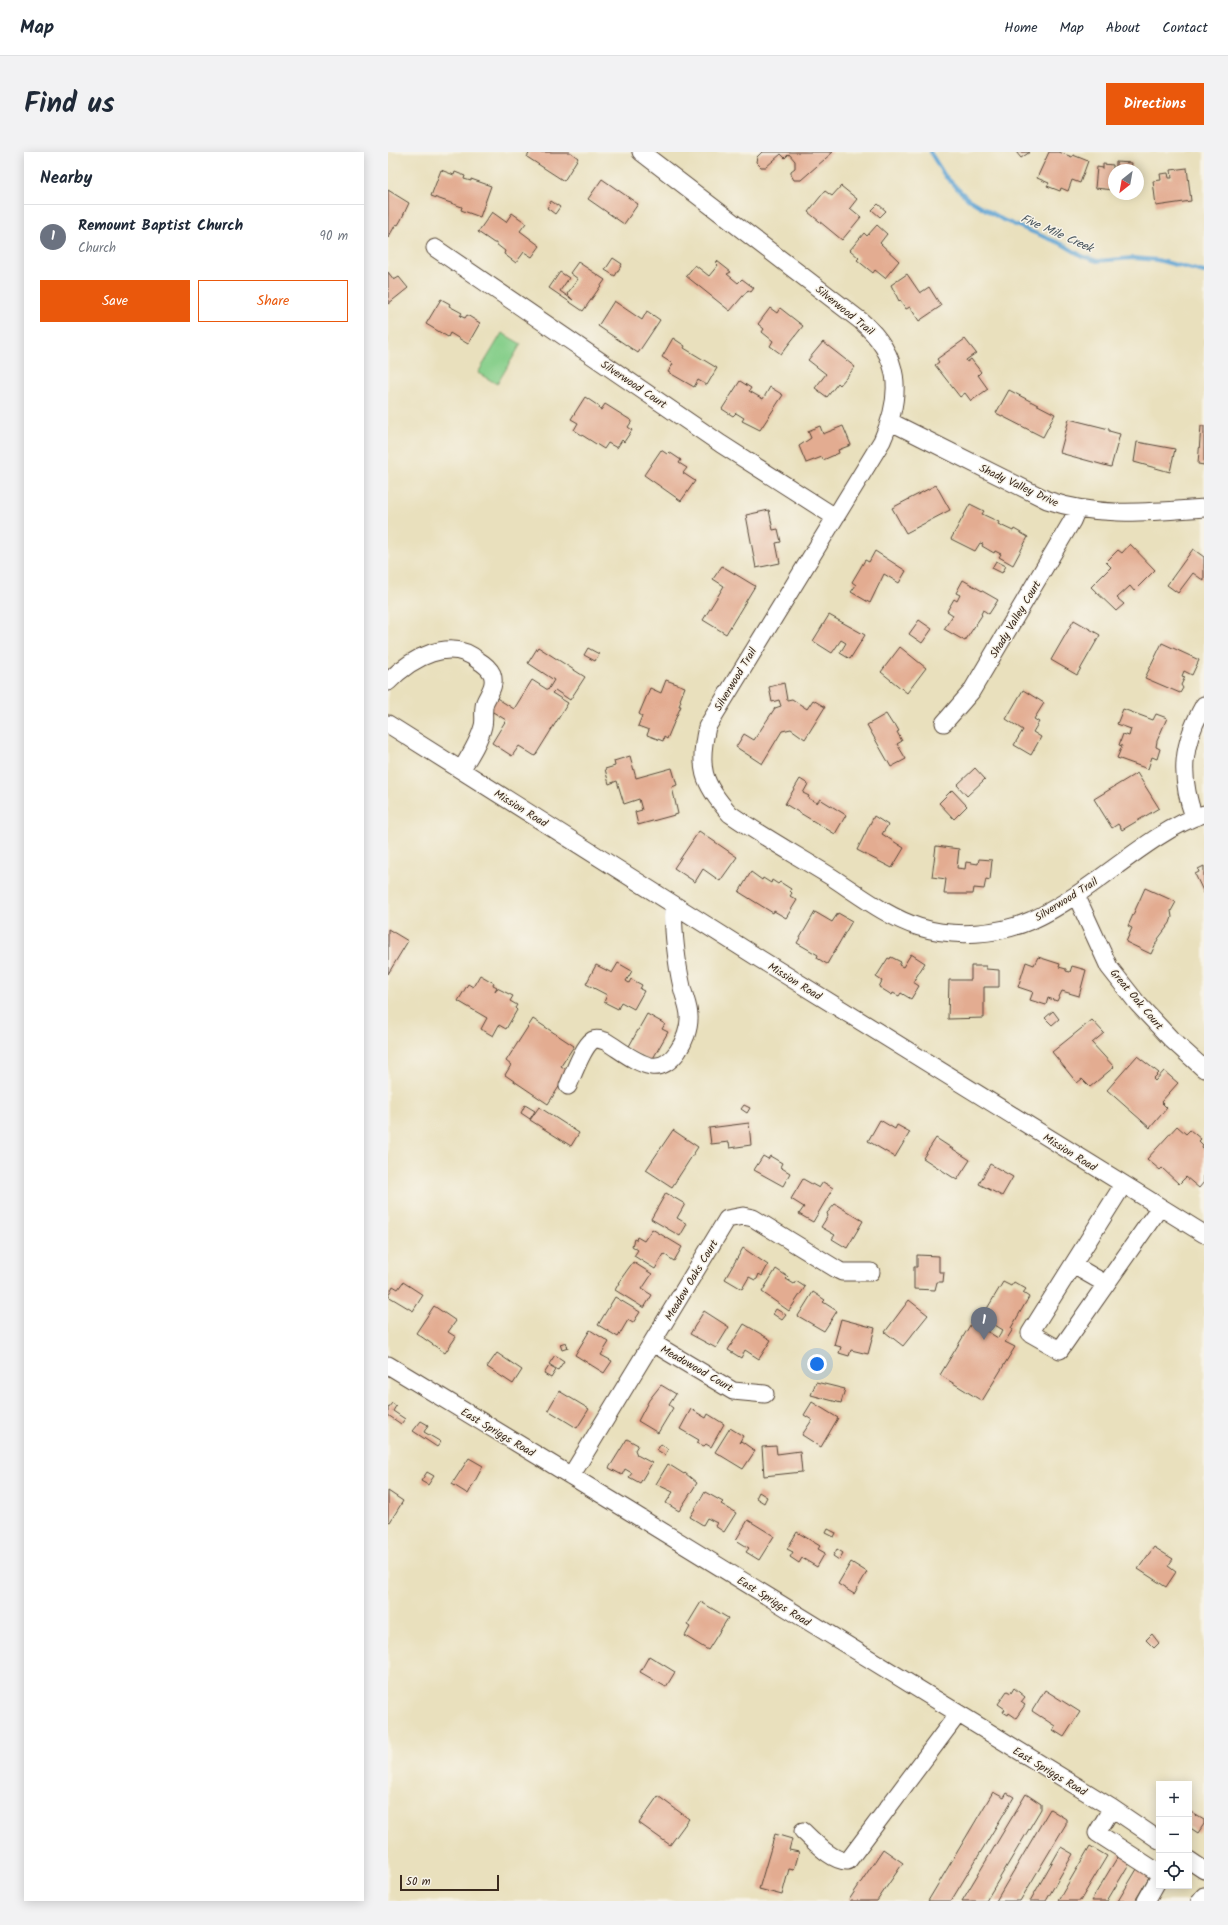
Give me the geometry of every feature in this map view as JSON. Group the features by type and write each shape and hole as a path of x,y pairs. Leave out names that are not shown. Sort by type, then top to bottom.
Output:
{"street":[{"name":"Silverwood Trail","path":"641,152 874,332 886,350 894,373 896,393 891,422 882,441 707,727 702,748 703,767 706,780 715,797 730,814 884,911 919,927 937,931 960,933 998,931 1031,921 1076,895 1161,836 1199,816"},
{"name":"Silverwood Court","path":"436,248 721,444 835,517"},
{"name":"Shady Valley Drive","path":"891,422 1047,500 1077,509 1123,514 1204,508"},
{"name":"Shady Valley Court","path":"944,723 971,692 995,654 1072,521 1077,509"},
{"path":"388,682 405,667 426,655 438,651 462,651 472,655 487,667 492,674 493,681 492,690 485,703 482,714 483,726 461,770"},
{"path":"1199,816 1187,798 1184,765 1186,745 1195,720 1204,705"},
{"name":"Mission Road","path":"388,724 674,905 1204,1234"},
{"name":"Great Oak Court","path":"1076,895 1109,967 1138,1004 1171,1039 1204,1069"},
{"path":"568,1086 582,1056 594,1040 600,1039 605,1041 644,1064 652,1066 662,1066 670,1061 679,1049 688,1030 690,1018 679,969 674,905"},
{"path":"1124,1185 1030,1333 1060,1350 1160,1207"},
{"name":"Meadow Oaks Court","path":"571,1476 727,1219 743,1216 753,1218 842,1272 871,1272"},
{"path":"1073,1265 1106,1284"},
{"name":"Meadowood Court","path":"653,1343 733,1391 765,1394"},
{"name":"East Spriggs Road","path":"388,1365 1112,1808 1156,1838"},
{"path":"803,1831 841,1862 848,1861 958,1714"},
{"path":"1112,1808 1097,1833 1156,1871"},
{"path":"1192,1862 1204,1870"},
{"path":"1146,1901 1156,1883"},
{"path":"1200,1901 1204,1896"}],"green space":[{"path":"502,333 521,344 497,384 478,373"}],"building":[{"path":"530,152 570,152 578,158 564,181 527,157"},
{"path":"762,152 833,152 801,180 794,180 791,175 791,171 795,168 795,161 789,154 785,158 781,154 766,167 761,167 756,162 757,157"},
{"path":"1016,152 1030,152 1021,158"},
{"path":"1049,152 1059,152 1072,157 1073,155 1088,161 1080,183 1072,180 1068,191 1061,188 1060,191 1047,186 1049,183 1037,178"},
{"path":"1116,162 1132,163 1132,164 1116,164"},
{"path":"1103,164 1108,164 1108,189 1095,188 1097,167 1103,168"},
{"path":"1187,168 1191,201 1156,206 1153,181 1161,180 1160,174 1168,173 1169,178 1172,178 1171,170"},
{"path":"441,170 454,175 455,172 465,176 464,179 471,181 471,179 491,186 480,217 461,210 462,207 431,196"},
{"path":"602,179 638,204 624,224 588,199"},
{"path":"841,186 857,199 850,208 861,217 842,240 808,212 825,191 832,196"},
{"path":"388,190 409,203 398,225 396,224 388,238"},
{"path":"551,201 560,207 555,214 547,208"},
{"path":"878,204 886,211 880,217 872,210"},
{"path":"492,212 506,222 512,213 526,223 520,231 540,246 532,257 524,252 516,263 504,254 505,251 496,243 478,232"},
{"path":"877,225 887,234 880,243 899,261 885,278 875,270 873,273 857,260 859,258 850,250 864,233 867,236"},
{"path":"613,258 622,264 615,276 605,270"},
{"path":"717,261 731,272 727,274 738,283 742,279 754,288 751,292 748,290 730,311 686,276 695,265 709,276 718,265 716,263"},
{"path":"578,262 605,280 583,311 549,288 560,272 569,278 560,291 573,300 567,294 578,279 570,273"},
{"path":"388,272 394,280 399,277 408,288 388,304"},
{"path":"907,274 920,293 929,287 941,306 919,321 910,307 906,309 900,300 899,301 891,285"},
{"path":"441,299 450,304 449,306 462,313 460,316 465,318 467,315 480,323 468,344 450,333 448,337 426,324"},
{"path":"614,301 642,320 647,311 660,320 638,353 598,326"},
{"path":"770,308 777,313 780,308 803,326 781,354 770,346 773,341 762,332 764,329 758,324"},
{"path":"673,338 685,346 684,348 717,368 707,385 698,380 694,387 668,372 673,364 662,357"},
{"path":"965,339 976,353 966,360 967,362 971,359 981,372 978,375 988,389 971,401 965,393 960,397 935,365 939,362 937,359"},
{"path":"823,342 855,367 840,385 838,383 827,397 815,388 826,374 808,360"},
{"path":"740,381 751,388 749,391 763,399 770,387 783,395 760,430 742,421 744,418 736,413 733,416 722,409"},
{"path":"1009,390 1055,414 1043,437 996,413"},
{"path":"585,397 600,407 599,409 601,410 605,404 632,421 628,427 632,430 624,442 622,440 617,448 608,443 604,449 574,430 578,423 571,419"},
{"path":"1069,419 1109,429 1109,431 1120,434 1111,467 1060,453"},
{"path":"820,426 823,434 843,426 851,445 838,450 839,453 823,460 822,457 806,463 799,446 811,438 808,431"},
{"path":"1201,426 1204,426 1204,465 1198,464"},
{"path":"1137,442 1175,449 1170,472 1134,462"},
{"path":"661,450 667,454 669,452 681,460 679,463 687,468 683,473 695,481 681,501 644,475"},
{"path":"936,485 950,510 906,533 892,508"},
{"path":"970,504 984,511 982,514 999,522 998,524 1013,531 1014,529 1028,537 1013,565 999,557 1001,554 995,551 994,553 982,546 983,544 980,543 975,551 951,539"},
{"path":"769,510 773,530 778,529 781,542 776,543 780,563 756,568 746,515"},
{"path":"1130,544 1155,570 1134,591 1130,586 1117,598 1124,604 1116,611 1091,587 1111,567 1106,562 1118,550 1122,553"},
{"path":"1193,549 1204,557 1204,581 1193,573 1178,593 1167,585"},
{"path":"875,551 906,571 899,583 884,574 870,603 851,592 856,585 852,582 865,560 869,562"},
{"path":"996,561 1006,566 1002,573 992,568"},
{"path":"722,566 755,586 726,634 703,620 724,586 713,579"},
{"path":"963,580 998,600 989,614 983,610 982,615 965,641 944,629 953,615 947,611 954,599 957,601 960,595 956,593"},
{"path":"829,615 865,635 850,659 840,653 846,643 841,640 832,653 813,641"},
{"path":"919,620 932,629 922,643 909,634"},
{"path":"1074,620 1100,635 1077,675 1051,660"},
{"path":"1162,643 1199,660 1192,675 1184,671 1182,676 1185,677 1181,685 1183,688 1180,693 1145,678"},
{"path":"538,647 585,677 570,700 555,690 552,693 568,703 535,756 519,746 512,756 492,743 506,720 488,709 495,697 514,709 532,680 548,690 554,680 528,663"},
{"path":"900,647 926,668 907,693 881,672"},
{"path":"588,648 599,654 595,661 584,655"},
{"path":"666,680 685,687 680,700 679,706 681,706 667,739 664,737 663,741 647,735 649,730 638,726 642,716 639,714 650,688 661,693"},
{"path":"784,683 787,700 792,699 807,709 813,700 825,707 805,739 791,729 782,731 762,764 736,747 744,734 754,740 775,708 781,706 779,700 772,702 769,687"},
{"path":"1023,690 1044,703 1034,719 1039,722 1033,732 1041,737 1031,755 1014,745 1023,730 1006,719"},
{"path":"1123,709 1153,720 1156,714 1167,718 1157,741 1156,747 1160,749 1157,759 1152,757 1148,769 1117,758 1122,746 1119,745 1123,734 1129,736 1131,729 1117,724"},
{"path":"886,714 899,731 897,732 902,741 897,744 906,759 891,767 867,725"},
{"path":"630,756 636,778 672,768 677,785 672,787 678,814 638,825 635,812 642,810 639,799 624,804 617,781 609,784 605,769 615,766 614,761"},
{"path":"975,768 985,779 967,796 957,785"},
{"path":"1137,773 1159,808 1122,830 1118,824 1112,828 1094,799"},
{"path":"800,779 808,784 803,793 809,796 808,798 817,803 820,799 846,815 835,834 785,804"},
{"path":"952,790 967,806 954,819 939,803"},
{"path":"874,816 888,825 882,834 904,848 892,868 857,850"},
{"path":"699,831 737,857 720,881 703,869 695,882 674,868"},
{"path":"936,846 959,849 957,868 965,869 966,862 978,864 979,859 992,860 990,880 986,879 984,889 974,888 973,894 944,894 946,879 932,877"},
{"path":"1204,866 1204,893 1195,874 1199,872 1198,869"},
{"path":"751,872 762,880 763,878 771,883 772,880 778,884 780,882 791,889 790,891 792,893 790,896 797,900 786,918 774,911 773,913 739,892"},
{"path":"1145,888 1176,902 1171,911 1172,917 1170,923 1158,939 1151,954 1126,942 1132,928 1128,926"},
{"path":"815,912 832,922 838,913 852,921 827,964 817,958 818,955 797,943"},
{"path":"388,929 408,941 388,974"},
{"path":"911,954 925,963 913,982 919,986 911,999 901,993 899,996 893,993 892,995 879,987 882,981 876,977 888,958 890,959 891,957 901,962 899,965 903,967"},
{"path":"1038,957 1060,964 1059,967 1066,969 1066,971 1070,972 1072,966 1086,970 1079,996 1062,991 1057,1001 1048,998 1046,1005 1030,1000 1033,992 1018,987 1026,962 1034,965"},
{"path":"618,963 632,971 626,981 629,983 631,979 642,985 640,989 644,991 634,1009 621,1002 618,1009 604,1002 607,995 586,984 596,965 612,973"},
{"path":"971,966 986,966 986,969 999,970 999,987 984,987 984,1018 948,1019 949,980 971,980"},
{"path":"480,975 494,983 493,985 497,987 495,991 497,988 513,996 510,1001 517,1005 515,1008 517,1010 506,1029 499,1025 493,1036 481,1029 487,1018 458,1001 468,984 473,987"},
{"path":"1053,1011 1059,1019 1052,1025 1045,1018"},
{"path":"647,1014 665,1024 662,1029 668,1032 651,1062 628,1048"},
{"path":"533,1019 574,1046 561,1066 569,1071 548,1104 505,1075 511,1065 506,1061"},
{"path":"1092,1020 1104,1033 1092,1043 1114,1067 1090,1087 1082,1079 1077,1083 1052,1052"},
{"path":"1137,1056 1159,1073 1153,1079 1155,1081 1164,1071 1178,1083 1161,1102 1167,1108 1150,1128 1107,1090"},
{"path":"525,1105 535,1111 530,1119 521,1113"},
{"path":"744,1105 750,1108 747,1113 741,1109"},
{"path":"539,1107 579,1133 571,1146 530,1120"},
{"path":"880,1120 895,1129 897,1125 910,1132 895,1157 868,1141"},
{"path":"749,1123 751,1145 730,1148 729,1142 711,1144 709,1128"},
{"path":"1177,1126 1186,1134 1190,1130 1201,1139 1199,1141 1203,1145 1202,1147 1204,1149 1204,1182 1199,1188 1186,1177 1179,1184 1162,1168 1160,1170 1147,1159"},
{"path":"673,1130 698,1147 672,1187 646,1170"},
{"path":"936,1138 970,1160 957,1180 923,1158"},
{"path":"763,1156 768,1159 770,1156 782,1163 780,1167 790,1173 783,1186 754,1170"},
{"path":"990,1164 1013,1177 1002,1196 979,1184"},
{"path":"803,1179 819,1188 823,1182 833,1188 813,1222 799,1214 804,1207 791,1199"},
{"path":"666,1193 685,1204 677,1218 687,1224 680,1236 651,1219"},
{"path":"835,1204 863,1221 847,1248 832,1239 835,1235 821,1227 828,1216 827,1213"},
{"path":"652,1229 682,1247 674,1261 664,1254 655,1269 634,1256 638,1250 632,1246 634,1239 636,1240 637,1237 644,1241"},
{"path":"743,1248 768,1265 762,1276 759,1274 755,1280 749,1277 742,1289 725,1279"},
{"path":"917,1255 939,1256 939,1272 944,1272 943,1282 937,1282 935,1290 914,1289 914,1267 917,1267"},
{"path":"633,1262 652,1274 642,1289 652,1295 644,1308 615,1290 618,1283"},
{"path":"776,1269 788,1277 786,1279 794,1284 796,1281 805,1287 789,1311 762,1292"},
{"path":"403,1282 423,1295 413,1311 388,1296 393,1286 398,1289"},
{"path":"1003,1282 1011,1286 1014,1282 1026,1289 1023,1293 1029,1297 1011,1328 1013,1329 1005,1342 1015,1347 982,1401 940,1375 972,1322 998,1338 1003,1330 982,1317"},
{"path":"813,1292 825,1300 823,1302 837,1311 824,1331 798,1316"},
{"path":"615,1297 640,1312 633,1323 628,1320 618,1337 598,1325"},
{"path":"909,1300 928,1315 903,1346 885,1332"},
{"path":"434,1306 456,1321 448,1332 456,1337 445,1353 416,1333"},
{"path":"776,1309 786,1315 782,1320 773,1314"},
{"path":"704,1311 729,1327 716,1348 690,1334"},
{"path":"841,1319 875,1328 868,1354 851,1350 849,1356 839,1353 841,1347 834,1345"},
{"path":"744,1324 771,1340 759,1359 745,1350 741,1358 728,1350"},
{"path":"590,1330 609,1342 601,1355 612,1361 604,1373 575,1355"},
{"path":"566,1342 568,1348 562,1350 560,1344"},
{"path":"497,1353 522,1370 513,1384 487,1367"},
{"path":"555,1355 564,1361 558,1370 549,1364"},
{"path":"549,1366 556,1370 551,1378 544,1374"},
{"path":"816,1382 845,1389 841,1403 811,1395"},
{"path":"661,1385 676,1394 669,1405 673,1408 658,1433 638,1421 649,1400"},
{"path":"559,1391 589,1409 577,1428 548,1410"},
{"path":"812,1402 838,1418 821,1447 802,1435 812,1420 804,1415"},
{"path":"392,1403 396,1406 393,1411 405,1419 401,1424 388,1415 388,1408"},
{"path":"691,1409 706,1418 708,1414 724,1424 711,1447 706,1444 704,1446 697,1443 699,1440 680,1429"},
{"path":"421,1421 428,1425 424,1432 441,1442 437,1447 413,1431"},
{"path":"730,1428 743,1436 739,1443 741,1441 755,1451 743,1469 715,1452"},
{"path":"627,1439 638,1445 635,1450 637,1455 652,1463 640,1483 629,1477 632,1473 625,1469 622,1475 609,1468"},
{"path":"661,1444 668,1449 665,1455 657,1450"},
{"path":"776,1446 777,1454 800,1451 802,1472 764,1476 762,1447"},
{"path":"469,1458 483,1466 468,1494 452,1484"},
{"path":"668,1464 684,1474 685,1473 697,1483 679,1511 666,1503 673,1492 656,1484"},
{"path":"427,1472 434,1476 428,1485 421,1481"},
{"path":"388,1491 403,1501 390,1522 388,1521"},
{"path":"705,1492 723,1502 721,1504 736,1513 724,1532 715,1526 717,1523 707,1518 703,1525 690,1517"},
{"path":"759,1492 767,1497 764,1503 756,1498"},
{"path":"748,1520 774,1536 759,1560 746,1552 749,1548 736,1540"},
{"path":"828,1529 836,1533 834,1537 826,1533"},
{"path":"797,1532 820,1546 818,1549 825,1553 817,1567 802,1558 799,1563 790,1557 793,1552 787,1549"},
{"path":"1154,1547 1173,1559 1168,1566 1176,1572 1166,1587 1138,1569"},
{"path":"837,1549 843,1553 839,1560 833,1556"},
{"path":"851,1562 867,1572 854,1594 838,1584"},
{"path":"701,1602 728,1618 708,1650 685,1636 690,1627 687,1625"},
{"path":"1152,1634 1159,1643 1154,1648 1146,1640"},
{"path":"649,1656 675,1672 666,1687 640,1672"},
{"path":"1014,1688 1025,1697 1021,1702 1025,1705 1016,1718 1009,1713 1008,1715 1003,1712 1005,1709 998,1704 1007,1691 1011,1693"},
{"path":"1045,1690 1080,1712 1064,1737 1053,1730 1055,1726 1032,1711"},
{"path":"993,1792 1004,1798 1007,1793 1014,1797 951,1901 928,1901"},
{"path":"1026,1794 1041,1804 1041,1809 986,1901 962,1901"},
{"path":"658,1796 689,1819 670,1845 639,1823"},
{"path":"1050,1809 1066,1819 1066,1824 1020,1901 996,1901"},
{"path":"1192,1813 1204,1820 1204,1824 1198,1833 1192,1829"},
{"path":"775,1834 792,1839 789,1850 799,1852 794,1870 789,1869 782,1895 759,1889"},
{"path":"1090,1846 1107,1856 1080,1901 1058,1901"},
{"path":"1061,1847 1073,1854 1046,1901 1030,1901"},
{"path":"883,1849 903,1863 877,1901 850,1901 849,1900"},
{"path":"1120,1853 1132,1859 1107,1901 1091,1901"},
{"path":"1140,1864 1152,1872 1135,1901 1118,1901"}],"waterway":[{"name":"Five Mile Creek","path":"930,152 945,176 968,199 1003,220 1062,244 1082,256 1097,261 1134,258 1157,260 1204,272"}],"place":[{"name":"Remount Baptist Church","path":"984,1340"}]}
